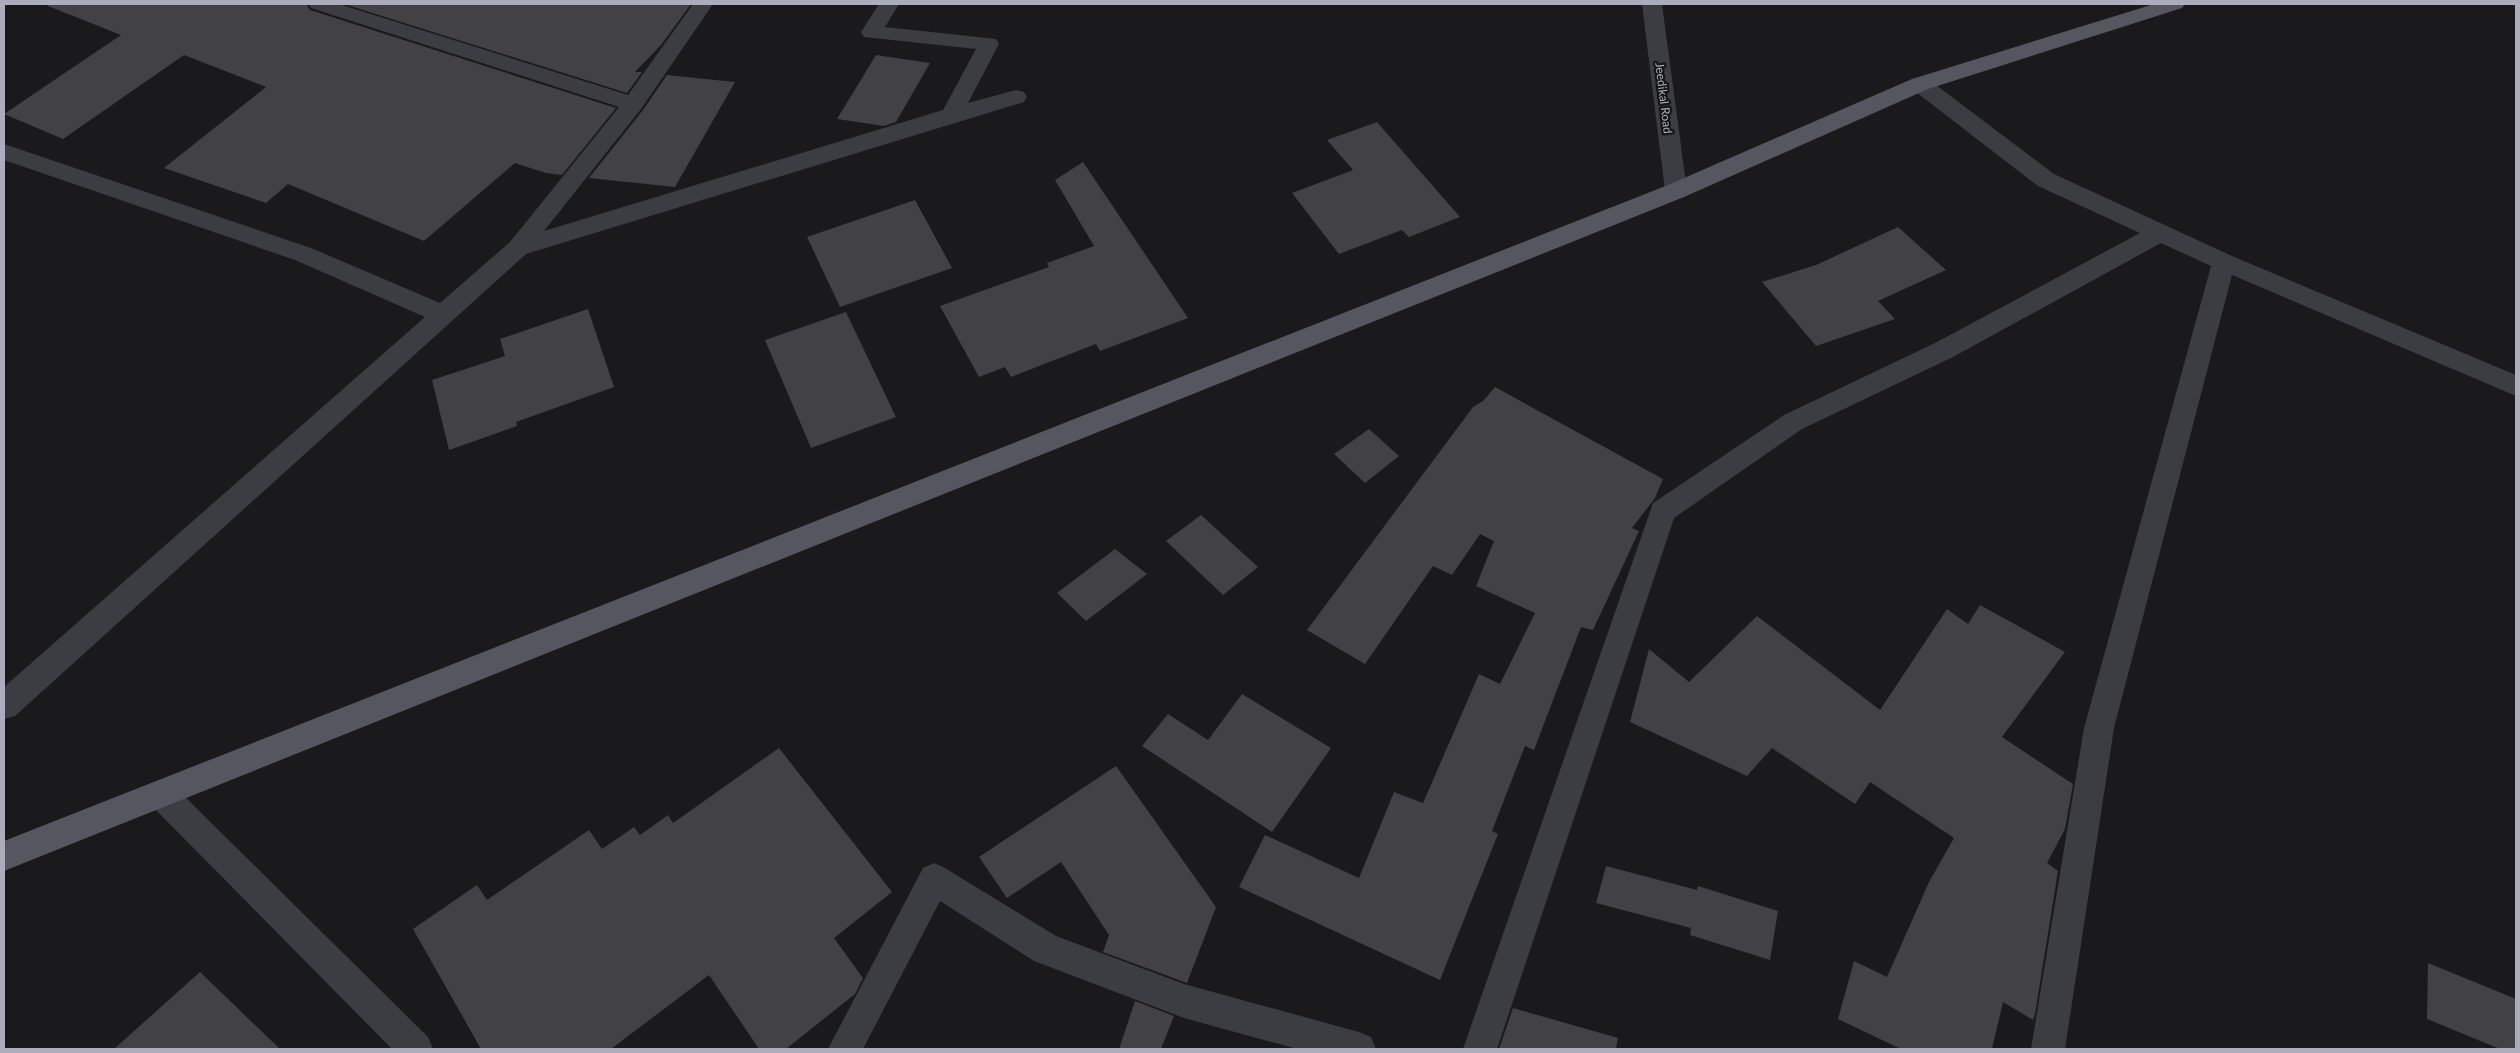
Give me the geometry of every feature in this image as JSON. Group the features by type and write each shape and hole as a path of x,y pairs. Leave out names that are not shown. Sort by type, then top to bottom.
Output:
{"main road":[{"path":"4,856 162,795 1676,191 1920,84 2175,4"}],"street":[{"path":"318,4 633,104"},
{"path":"4,706 518,248 633,104 703,4"},
{"path":"889,4 871,32 989,44 951,115"},
{"name":"Jeedikal Road","path":"1652,4 1676,191"},
{"path":"1920,84 2046,180 2224,262 2516,386"},
{"path":"518,248 951,115 1016,97"},
{"path":"4,152 303,254 444,315"},
{"path":"1480,1049 1663,512 1793,422 1944,350 2160,233"},
{"path":"2048,1049 2099,728 2224,262"},
{"path":"162,795 416,1049"},
{"path":"845,1049 934,879 1046,949 1184,1001 1360,1049"}],"building":[{"path":"49,4 306,4 310,10 616,108 562,175 546,173 515,163 424,241 288,184 266,203 164,168 266,87 184,55 63,139 4,114 121,35 48,6"},
{"path":"344,4 691,4 661,45 635,72 642,72 627,93"},
{"path":"876,55 930,63 896,122 884,126 837,119"},
{"path":"667,75 735,82 675,187 589,178 643,110"},
{"path":"1377,122 1460,217 1409,237 1402,230 1339,254 1292,193 1353,170 1327,140"},
{"path":"1083,162 1188,318 1100,351 1096,344 1011,377 1005,367 979,377 940,306 1049,267 1047,263 1094,246 1055,180"},
{"path":"915,200 952,268 840,307 807,237"},
{"path":"1898,227 1946,270 1878,301 1895,319 1816,346 1762,282 1816,265"},
{"path":"588,309 614,387 516,422 517,426 449,450 432,380 505,356 500,339"},
{"path":"846,312 896,417 811,448 765,340"},
{"path":"1495,387 1663,479 1655,498 1632,528 1639,531 1593,630 1581,627 1534,750 1525,746 1492,831 1498,834 1440,980 1239,887 1265,835 1359,878 1394,792 1423,803 1479,674 1500,684 1535,613 1476,586 1494,541 1480,534 1452,575 1433,566 1365,664 1307,630 1473,407 1483,401"},
{"path":"1369,429 1399,456 1365,483 1334,454"},
{"path":"1201,515 1258,567 1223,595 1166,541"},
{"path":"1115,549 1147,574 1086,621 1057,593"},
{"path":"1980,605 2065,652 2002,737 2073,784 2065,829 2047,863 2058,871 2035,1014 2033,1020 2003,1002 1992,1049 1901,1049 1838,1019 1854,961 1887,977 1929,882 1954,838 1870,782 1855,804 1772,748 1747,776 1630,722 1649,649 1689,682 1757,616 1880,710 1947,609 1968,624"},
{"path":"1242,694 1331,748 1272,832 1142,746 1168,714 1208,740"},
{"path":"779,748 892,892 834,938 863,978 855,994 786,1049 759,1049 709,975 611,1049 481,1049 413,929 477,885 487,900 589,830 602,849 634,827 640,835 668,815 673,823"},
{"path":"1116,766 1216,907 1187,983 1103,952 1109,935 1061,862 1007,898 979,857"},
{"path":"1606,866 1697,890 1698,886 1778,911 1770,960 1690,935 1691,928 1596,903"},
{"path":"2428,963 2516,999 2516,1049 2500,1049 2427,1019"},
{"path":"200,972 280,1049 114,1049"},
{"path":"1135,1001 1174,1016 1161,1049 1119,1049"},
{"path":"1513,1008 1618,1038 1616,1049 1499,1049"}]}
